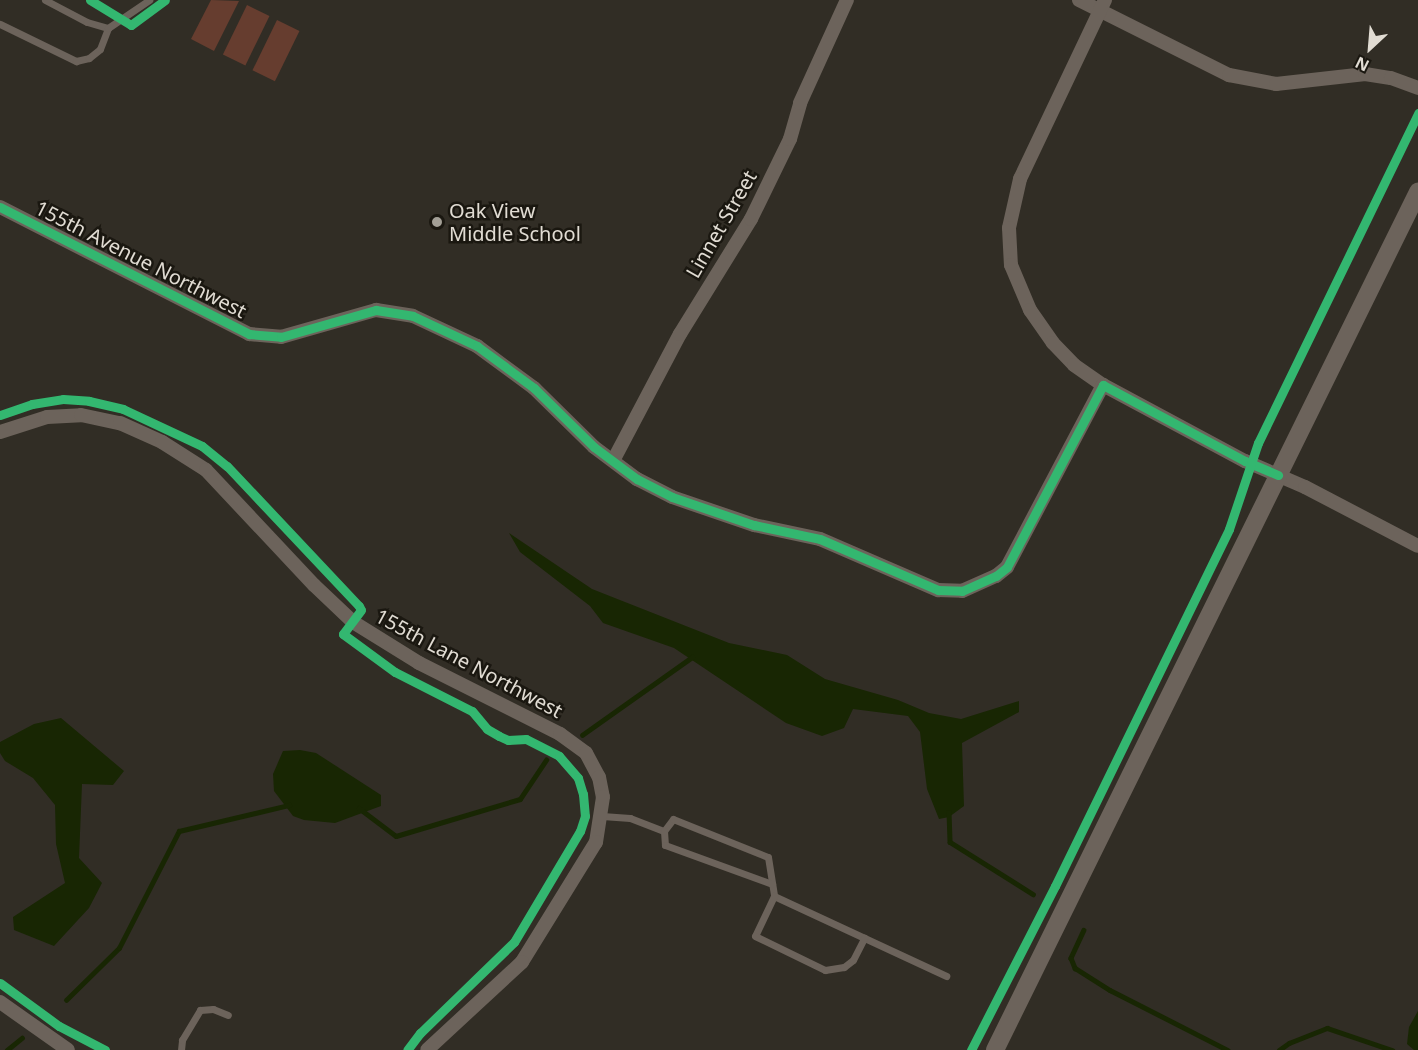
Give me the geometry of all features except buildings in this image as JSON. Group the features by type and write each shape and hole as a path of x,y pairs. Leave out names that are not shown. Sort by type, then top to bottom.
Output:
{"street":[{"name":"Linnet Street","path":"614,459 680,334 751,219 790,139 800,103 847,0"},
{"path":"1079,0 1103,5 1205,64 1245,79 1276,84 1365,74 1391,78 1418,88"},
{"path":"1103,5 1020,179 1009,228 1011,265 1030,310 1053,343 1074,365 1103,385 1245,461 1418,546"},
{"path":"995,1050 1418,192"},
{"name":"155th Avenue Northwest","path":"0,207 249,334 281,337 376,310 413,316 477,346 534,388 594,447 614,459 637,479 672,497 715,513 754,525 820,538 938,590 962,591 996,576 1007,567 1103,385"},
{"name":"155th Lane Northwest","path":"0,432 47,417 81,415 120,423 162,442 206,470 314,585 353,622 419,663 560,734 586,753 598,777 603,797 602,816"},
{"path":"427,1050 522,962 596,842 602,816"},
{"path":"0,1002 68,1050"}],"lane":[{"path":"45,0 87,22 108,28"},
{"path":"0,24 76,61 89,58 100,49 108,28 149,0"},
{"path":"602,816 630,818 664,831"},
{"path":"772,884 665,845 664,831 673,819 768,857 774,896 755,936 825,970 844,967 854,960 864,938"},
{"path":"774,896 946,976"},
{"path":"181,1050 182,1040 200,1010 213,1009 228,1014"}],"shaded area":[{"path":"211,0 239,1 214,51 191,39"},
{"path":"247,5 269,16 245,65 223,54"},
{"path":"277,20 299,31 275,81 252,70"},
{"path":"509,533 592,589 729,643 787,655 825,679 898,700 929,713 961,719 1019,701 1019,712 962,743 964,806 949,817 939,819 927,789 920,732 908,716 853,709 844,728 822,736 786,723 674,648 603,623 590,606 520,552"},
{"path":"61,718 124,771 113,785 82,784 79,858 102,883 89,908 54,946 14,930 13,917 65,883 56,844 55,805 33,778 5,761 0,753 0,742 34,724"},
{"path":"300,750 316,753 381,795 381,806 335,823 304,820 293,816 274,791 273,774 283,751"},
{"path":"1418,1011 1418,1050 1414,1050 1407,1044 1409,1027"}],"waterway":[{"path":"582,735 692,657"},
{"path":"359,808 396,836 520,799 546,760"},
{"path":"66,1000 119,948 179,831 289,805"},
{"path":"949,812 950,842 1033,894"},
{"path":"1084,930 1071,958 1075,968 1110,990 1228,1050"},
{"path":"1279,1050 1289,1043 1327,1028 1392,1050"},
{"path":"7,1050 22,1038"}],"cycle path":[{"path":"90,0 131,25 165,0"},
{"path":"971,1050 1055,886 1229,529 1258,443 1418,113"},
{"path":"0,207 249,334 281,337 376,310 413,316 477,346 534,388 594,447 637,479 672,497 754,525 820,539 938,590 962,591 996,576 1007,567 1103,385 1245,461 1278,475"},
{"path":"0,415 32,404 63,399 89,401 123,409 202,446 227,466 359,606 361,610 343,634 395,672 472,711 487,729 499,736 508,740 526,739 559,756 578,778 583,794 585,816 580,831 514,942 420,1033 407,1050"},
{"path":"0,983 59,1026 105,1050"}],"place":[{"name":"Oak View Middle School","path":"437,222"}]}
